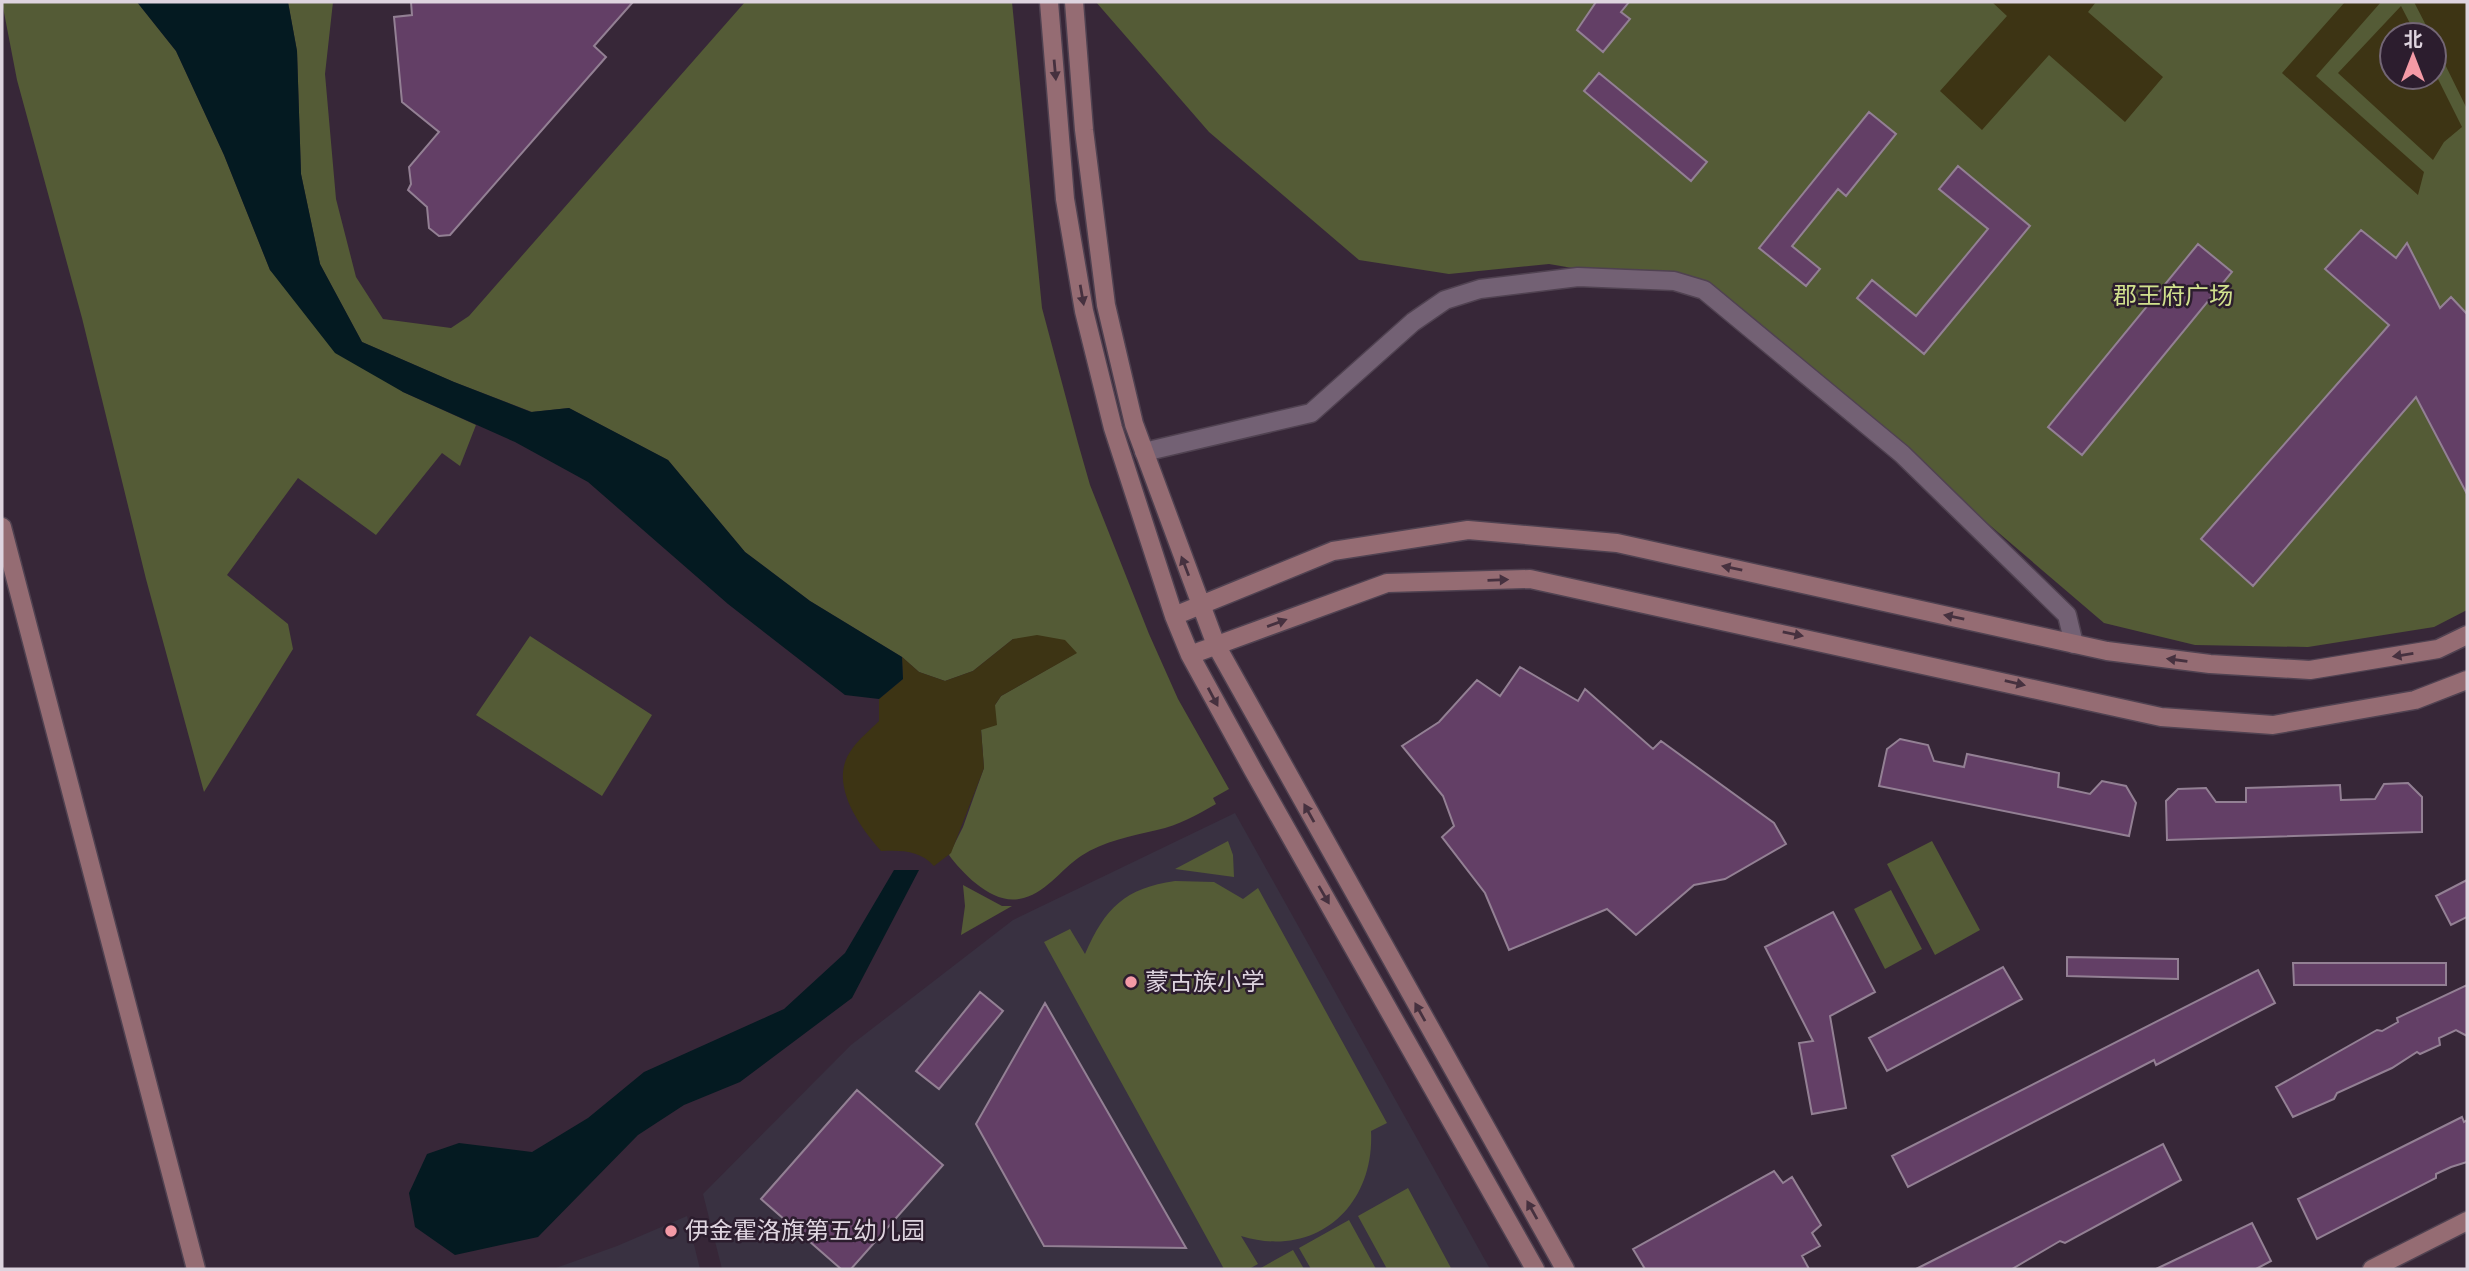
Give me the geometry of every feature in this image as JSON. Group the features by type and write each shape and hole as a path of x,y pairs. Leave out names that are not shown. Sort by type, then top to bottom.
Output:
{"street":[{"path":"1049,2 1065,199 1084,311 1113,428 1174,616 1190,655 1535,1269"},
{"path":"1074,2 1083,130 1106,305 1134,424 1216,645 1565,1269"},
{"path":"1144,452 1311,413 1413,322 1445,300 1468,293 1578,277 1674,281 1704,290 1902,454 2067,615 2074,644"},
{"path":"2,527 196,1269"},
{"path":"1174,616 1333,551 1468,530 1617,543 2074,644 2210,664 2310,670 2438,649 2467,635"},
{"path":"1190,655 1387,583 1530,579 2161,717 2273,725 2415,700 2467,680"},
{"path":"2372,1269 2467,1221"}],"shaded area":[{"name":"蒙古族小学","path":"1235,813 1490,1269 722,1269 703,1194 851,1045 1013,920"},
{"name":"伊金霍洛旗第五幼儿园","path":"687,1216 700,1269 553,1269 617,1246"}],"green space":[{"path":"2,2 137,2 176,51 224,155 270,270 403,392 476,425 460,466 442,453 376,535 298,478 227,575 288,624 293,649 204,792 146,579 82,318 17,80"},
{"path":"288,2 333,2 325,74 336,199 356,277 383,319 451,328 469,316 745,2 1012,2 1042,308 1078,443 1090,485 1149,634 1178,699 1229,789 1213,798 1216,804 1188,819 1099,846 1081,856 1045,887 1028,897 999,897 970,879 949,855 963,827 984,768 981,729 1001,696 1076,653 1013,639 973,671 945,681 919,672 902,657 810,601 745,552 668,460 569,408 532,412 362,342 320,264 301,174 297,51"},
{"name":"郡王府广场","path":"1096,2 2467,2 2467,610 2434,627 2308,647 2195,645 2104,623 1751,321 1666,284 1549,264 1449,274 1359,260 1209,132"},
{"path":"530,636 652,715 602,796 476,715"},
{"path":"1228,841 1233,855 1234,877 1175,869"},
{"path":"1932,841 1980,930 1935,955 1887,864"},
{"path":"1175,881 1214,882 1243,899 1258,888 1387,1123 1371,1131 1370,1158 1363,1183 1351,1204 1335,1221 1316,1233 1293,1240 1268,1241 1241,1236 1258,1264 1249,1269 1224,1269 1044,942 1070,929 1085,954 1100,924 1119,903 1143,889"},
{"path":"963,885 1002,906 1012,906 961,935 965,906"},
{"path":"1891,890 1922,949 1885,969 1854,909"},
{"path":"1408,1188 1451,1268 1387,1269 1358,1216"},
{"path":"1349,1220 1376,1269 1311,1269 1299,1248"},
{"path":"1293,1250 1304,1269 1259,1269"}],"sand":[{"path":"1992,2 2096,2 2088,12 2163,77 2125,122 2049,55 1982,130 1940,91 2007,16"},
{"path":"2345,2 2381,2 2316,76 2424,172 2418,195 2282,73"},
{"path":"2414,2 2467,2 2467,109 2448,70 2448,21 2424,21"},
{"path":"2401,6 2409,21 2387,21"},
{"path":"2378,30 2378,91 2444,91 2462,127 2444,142 2433,160 2338,73"},
{"path":"1037,635 1065,640 1077,653 1001,696 995,705 997,725 981,730 984,768 951,853 934,866 916,854 881,851 849,803 843,775 845,762 852,749 879,721 879,699 903,679 902,657 919,672 945,681 973,671 1013,639"}],"water":[{"path":"137,2 288,2 297,51 301,174 320,264 362,342 531,412 569,408 668,460 745,552 810,601 902,657 903,679 879,699 845,695 728,604 588,482 515,442 403,392 335,353 270,270 224,155 176,51"},
{"path":"894,870 919,870 852,998 740,1082 684,1105 638,1135 538,1237 455,1255 415,1227 409,1193 427,1154 459,1143 532,1152 588,1118 644,1072 784,1009 845,953"}],"building":[{"path":"411,2 633,2 594,46 606,57 450,235 439,236 429,228 427,207 408,190 411,184 409,167 439,132 402,102 394,17 412,15"},
{"path":"1596,2 1629,2 1621,12 1630,19 1603,52 1577,30"},
{"path":"1599,73 1707,162 1691,181 1584,91"},
{"path":"1869,112 1896,134 1846,196 1838,189 1792,246 1820,269 1806,286 1759,248"},
{"path":"1958,166 2030,226 1924,354 1857,298 1872,280 1916,316 1988,229 1939,189"},
{"path":"2361,230 2396,258 2407,243 2440,308 2451,297 2467,314 2467,494 2416,397 2253,586 2201,539 2389,325 2325,269"},
{"path":"2198,244 2232,272 2082,455 2048,427"},
{"path":"1520,667 1578,701 1585,689 1653,749 1661,741 1774,823 1786,844 1725,879 1694,885 1636,935 1607,909 1509,950 1485,893 1442,837 1454,826 1443,796 1402,746 1439,722 1477,680 1500,696"},
{"path":"1900,739 1928,745 1934,761 1964,767 1967,754 2059,773 2058,787 2090,794 2102,781 2126,786 2136,803 2129,836 1879,786 1887,749"},
{"path":"2408,783 2422,797 2422,832 2167,840 2166,801 2178,789 2206,788 2216,802 2246,802 2246,788 2340,785 2341,800 2375,799 2384,784"},
{"path":"2467,880 2467,917 2451,925 2436,896"},
{"path":"1833,912 1875,992 1830,1016 1846,1108 1812,1114 1799,1043 1813,1041 1765,947"},
{"path":"2067,957 2178,959 2178,979 2067,976"},
{"path":"2293,963 2446,963 2446,985 2294,985"},
{"path":"2003,967 2022,999 1887,1071 1869,1038"},
{"path":"2258,970 2275,1003 2156,1065 2154,1060 1908,1187 1892,1156"},
{"path":"2467,985 2467,1036 2456,1030 2439,1038 2440,1045 2420,1054 2417,1052 2392,1068 2337,1093 2334,1099 2293,1117 2276,1087 2377,1030 2382,1031 2398,1022 2397,1018"},
{"path":"980,992 1003,1011 939,1089 916,1071"},
{"path":"1045,1003 1186,1248 1044,1246 976,1124"},
{"path":"857,1090 943,1165 851,1269 841,1269 761,1199"},
{"path":"2462,1117 2464,1122 2467,1120 2467,1162 2436,1174 2436,1178 2317,1239 2298,1199"},
{"path":"2163,1144 2181,1180 2065,1243 2060,1241 2012,1269 1916,1269"},
{"path":"1774,1171 1783,1183 1792,1177 1821,1225 1812,1233 1820,1246 1802,1256 1809,1269 1645,1269 1633,1249"},
{"path":"2252,1223 2271,1261 2256,1269 2156,1269"}],"place":[{"name":"蒙古族小学","path":"1131,982"},
{"name":"伊金霍洛旗第五幼儿园","path":"671,1231"}]}
